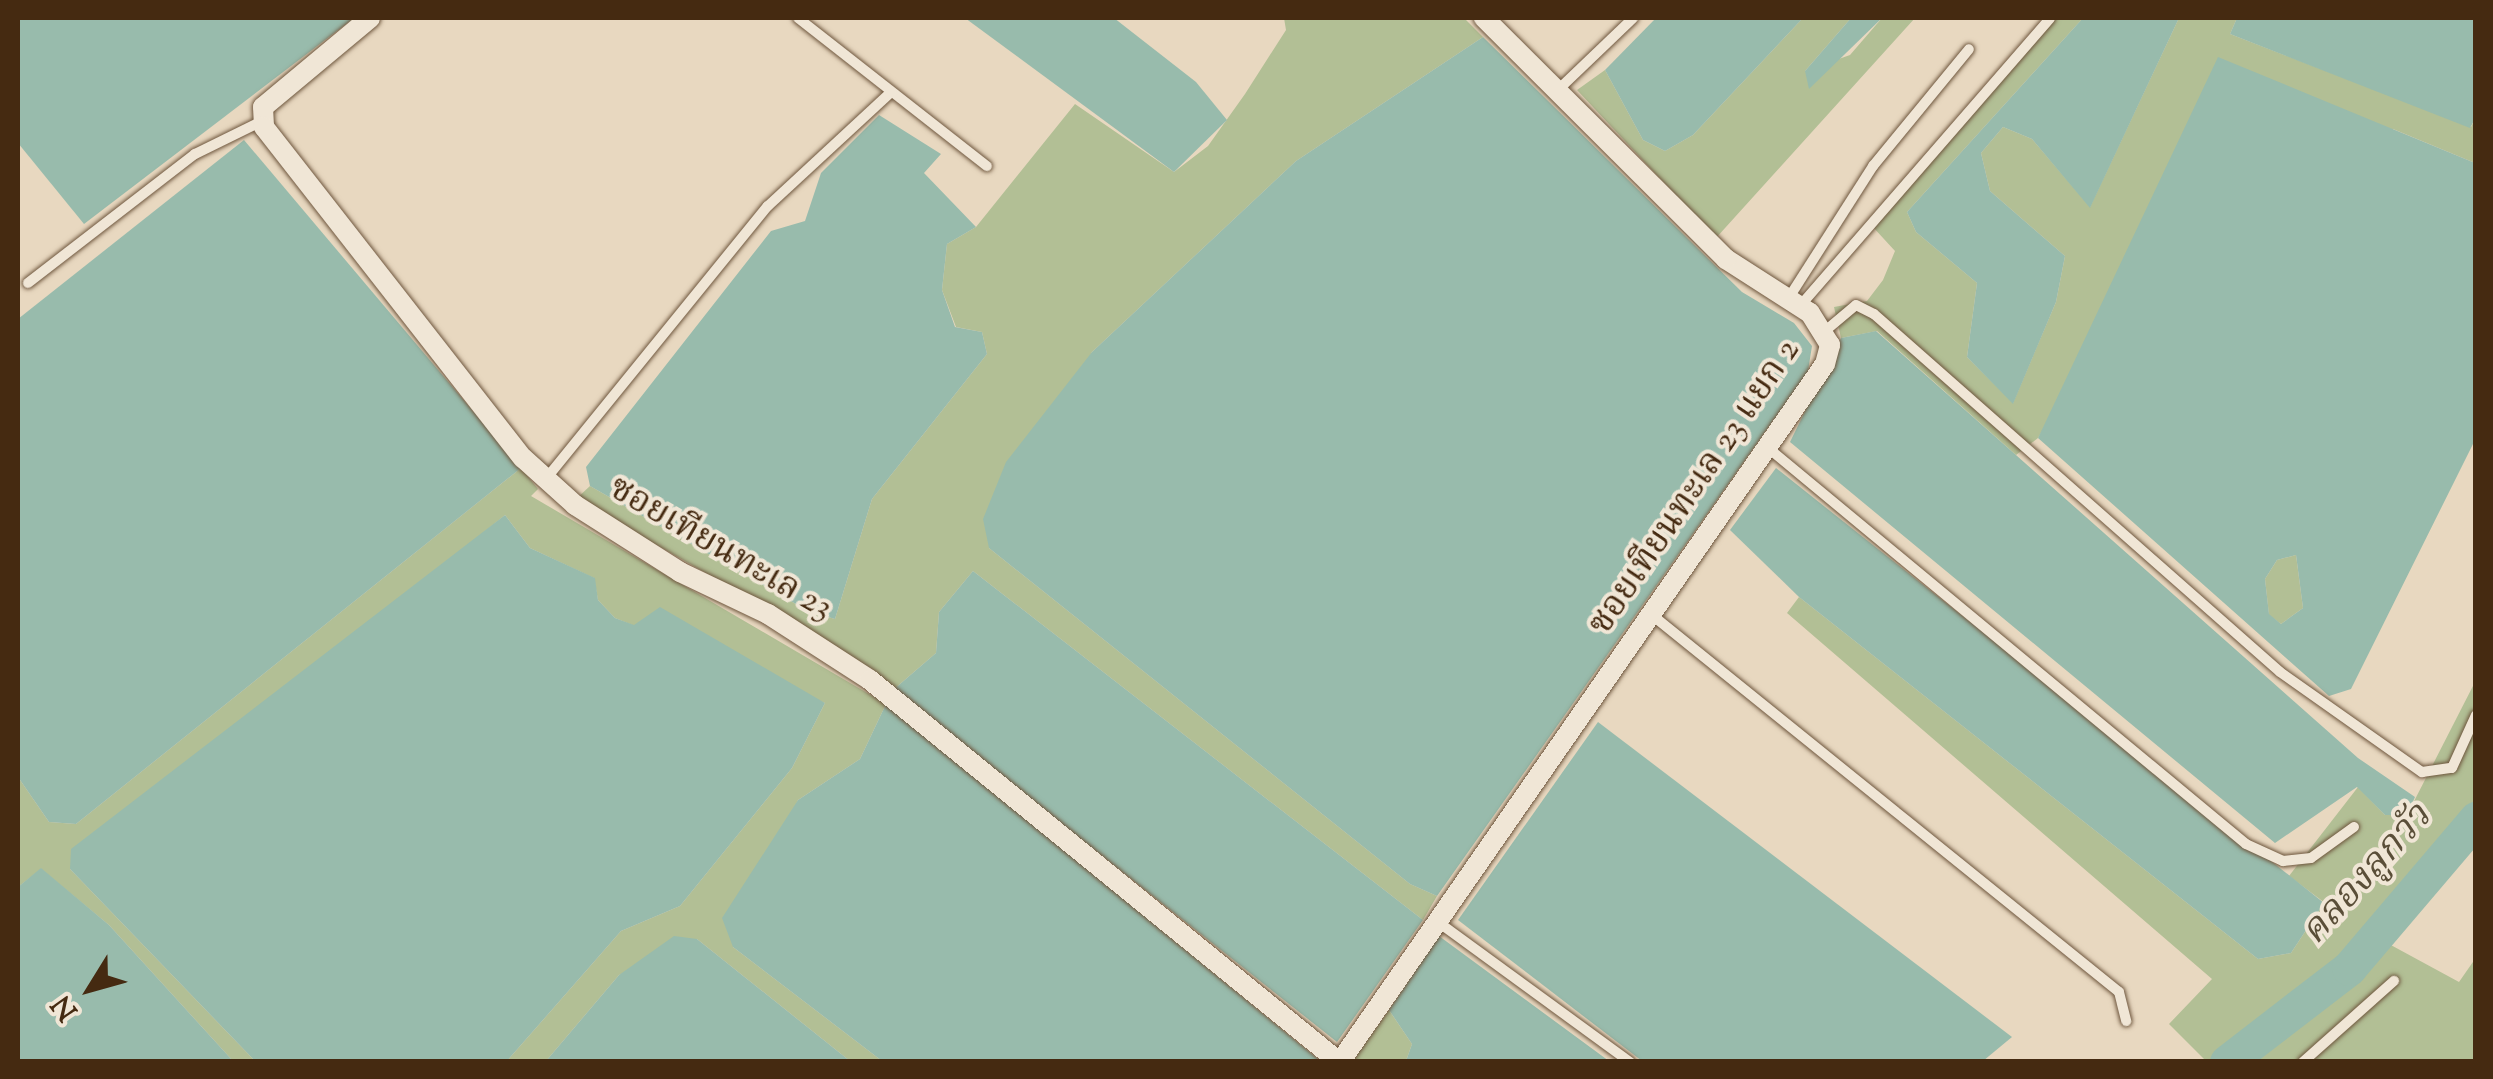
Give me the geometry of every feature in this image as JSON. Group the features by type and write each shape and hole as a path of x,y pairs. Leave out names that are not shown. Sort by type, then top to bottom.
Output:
{"street":[{"path":"262,121 276,94 370,18"},
{"name":"ซอยเทียนทะเล 23 แยก 2","path":"1340,1062 1825,364 1825,331 1794,302 1726,259 1484,18"},
{"name":"ซอยเทียนทะเล 23","path":"262,121 327,214 544,480 680,572 785,624 870,680 1340,1062"}],"lane":[{"path":"798,18 987,166"},
{"path":"1557,91 1633,18"},
{"path":"1794,302 2050,18"},
{"path":"1794,302 1873,166 1970,49"},
{"path":"544,480 768,206 891,92"},
{"path":"28,283 195,154 262,121"},
{"path":"1825,331 1856,305 1874,314 2294,684 2422,772 2452,768 2476,715"},
{"path":"1768,448 2246,844 2283,861 2311,858 2354,827"},
{"path":"1651,614 2119,992 2126,1021"},
{"path":"1437,922 1630,1062"},
{"path":"2303,1062 2394,981"}],"shaded area":[{"path":"18,18 354,18 84,224 18,143"},
{"path":"965,18 1114,18 1196,82 1227,120 1174,172"},
{"path":"1284,18 1464,18 1483,37 1296,161 1092,352 989,548 1410,884 1437,896 1423,920 973,571 939,612 936,653 893,690 808,631 576,499 590,486 808,611 835,619 872,499 987,354 982,332 956,327 942,290 947,244 976,227 1075,104 1174,172 1208,146 1286,30"},
{"path":"1656,18 1803,18 1693,135 1665,151 1643,140 1605,70"},
{"path":"1803,18 1851,18 1805,71 1850,55 1882,18 1915,18 1716,238 1577,90 1605,70 1643,140 1665,151 1693,135"},
{"path":"1851,18 1882,18 1809,89 1805,71"},
{"path":"2050,18 2083,18 1907,212 1916,232 1977,283 1967,357 2013,403 2056,302 2065,256 1990,191 1981,153 2003,127 2032,139 2090,207 2179,18 2237,18 2230,34 2471,127 2475,119 2475,163 2393,129 2068,386 2038,438 2016,455 1877,331 1841,338 1834,307 1867,301 1883,280 1895,251 1872,226"},
{"path":"2083,18 2179,18 2090,208 2032,139 2003,127 1981,153 1990,191 2065,256 2056,302 2013,404 1967,357 1977,283 1916,232 1907,212"},
{"path":"2237,18 2475,18 2475,119 2470,128 2230,34"},
{"path":"1483,37 1742,292 1794,323 1812,346 1808,371 1437,896 1410,884 989,548 983,519 1006,462 1092,352 1296,161"},
{"path":"2218,57 2475,163 2473,444 2351,689 2329,696 2038,438","holes":["2296,555 2303,608 2281,624 2269,614 2265,579 2277,560"]},
{"path":"879,115 941,154 924,173 976,227 947,244 942,290 955,327 982,332 987,354 872,499 835,619 808,611 590,486 586,467 771,231 805,221 821,173"},
{"path":"244,140 521,468 76,824 49,822 18,777 18,319"},
{"path":"1876,331 2358,758 2415,797 2407,815 2385,815 2357,787 2275,843 1790,442 1841,338"},
{"path":"521,468 538,489 531,496 886,704 860,759 798,800 733,947 882,1061 850,1061 697,939 619,975 546,1061 507,1061 621,931 680,906 792,768 825,703 615,618 598,600 594,578 530,548 505,515 70,869 255,1061 233,1061 109,925 41,869 18,887 18,777 49,822 76,824"},
{"path":"1776,468 2324,903 2291,953 2258,959 1799,597 1730,530"},
{"path":"505,515 530,548 595,578 598,600 615,618 634,625 660,607 825,703 792,768 680,906 621,931 507,1061 255,1061 70,869 71,849"},
{"path":"2296,555 2303,608 2281,624 2269,615 2265,579 2277,560"},
{"path":"973,571 1423,920 1337,1042 893,690 936,653 939,612"},
{"path":"1799,597 2258,959 2291,953 2324,903 2329,906 2289,876 2358,787 2385,815 2407,815 2475,682 2475,801 2365,931 2459,982 2475,959 2475,1061 2206,1061 2169,1024 2212,979 1787,613"},
{"path":"886,704 1318,1062 882,1061 733,947 722,918 798,800 860,759"},
{"path":"1598,722 2012,1037 1983,1061 1642,1061 1458,920"},
{"path":"41,868 109,925 233,1061 18,1061 18,887"},
{"path":"674,936 697,939 850,1061 546,1061 619,975"},
{"path":"1439,936 1609,1061 1406,1061 1412,1044 1389,1010"},
{"path":"1389,1010 1412,1044 1406,1061 1352,1062"}],"waterway":[{"name":"คลองลูกวัว","path":"2227,1062 2349,968 2476,819"}]}
